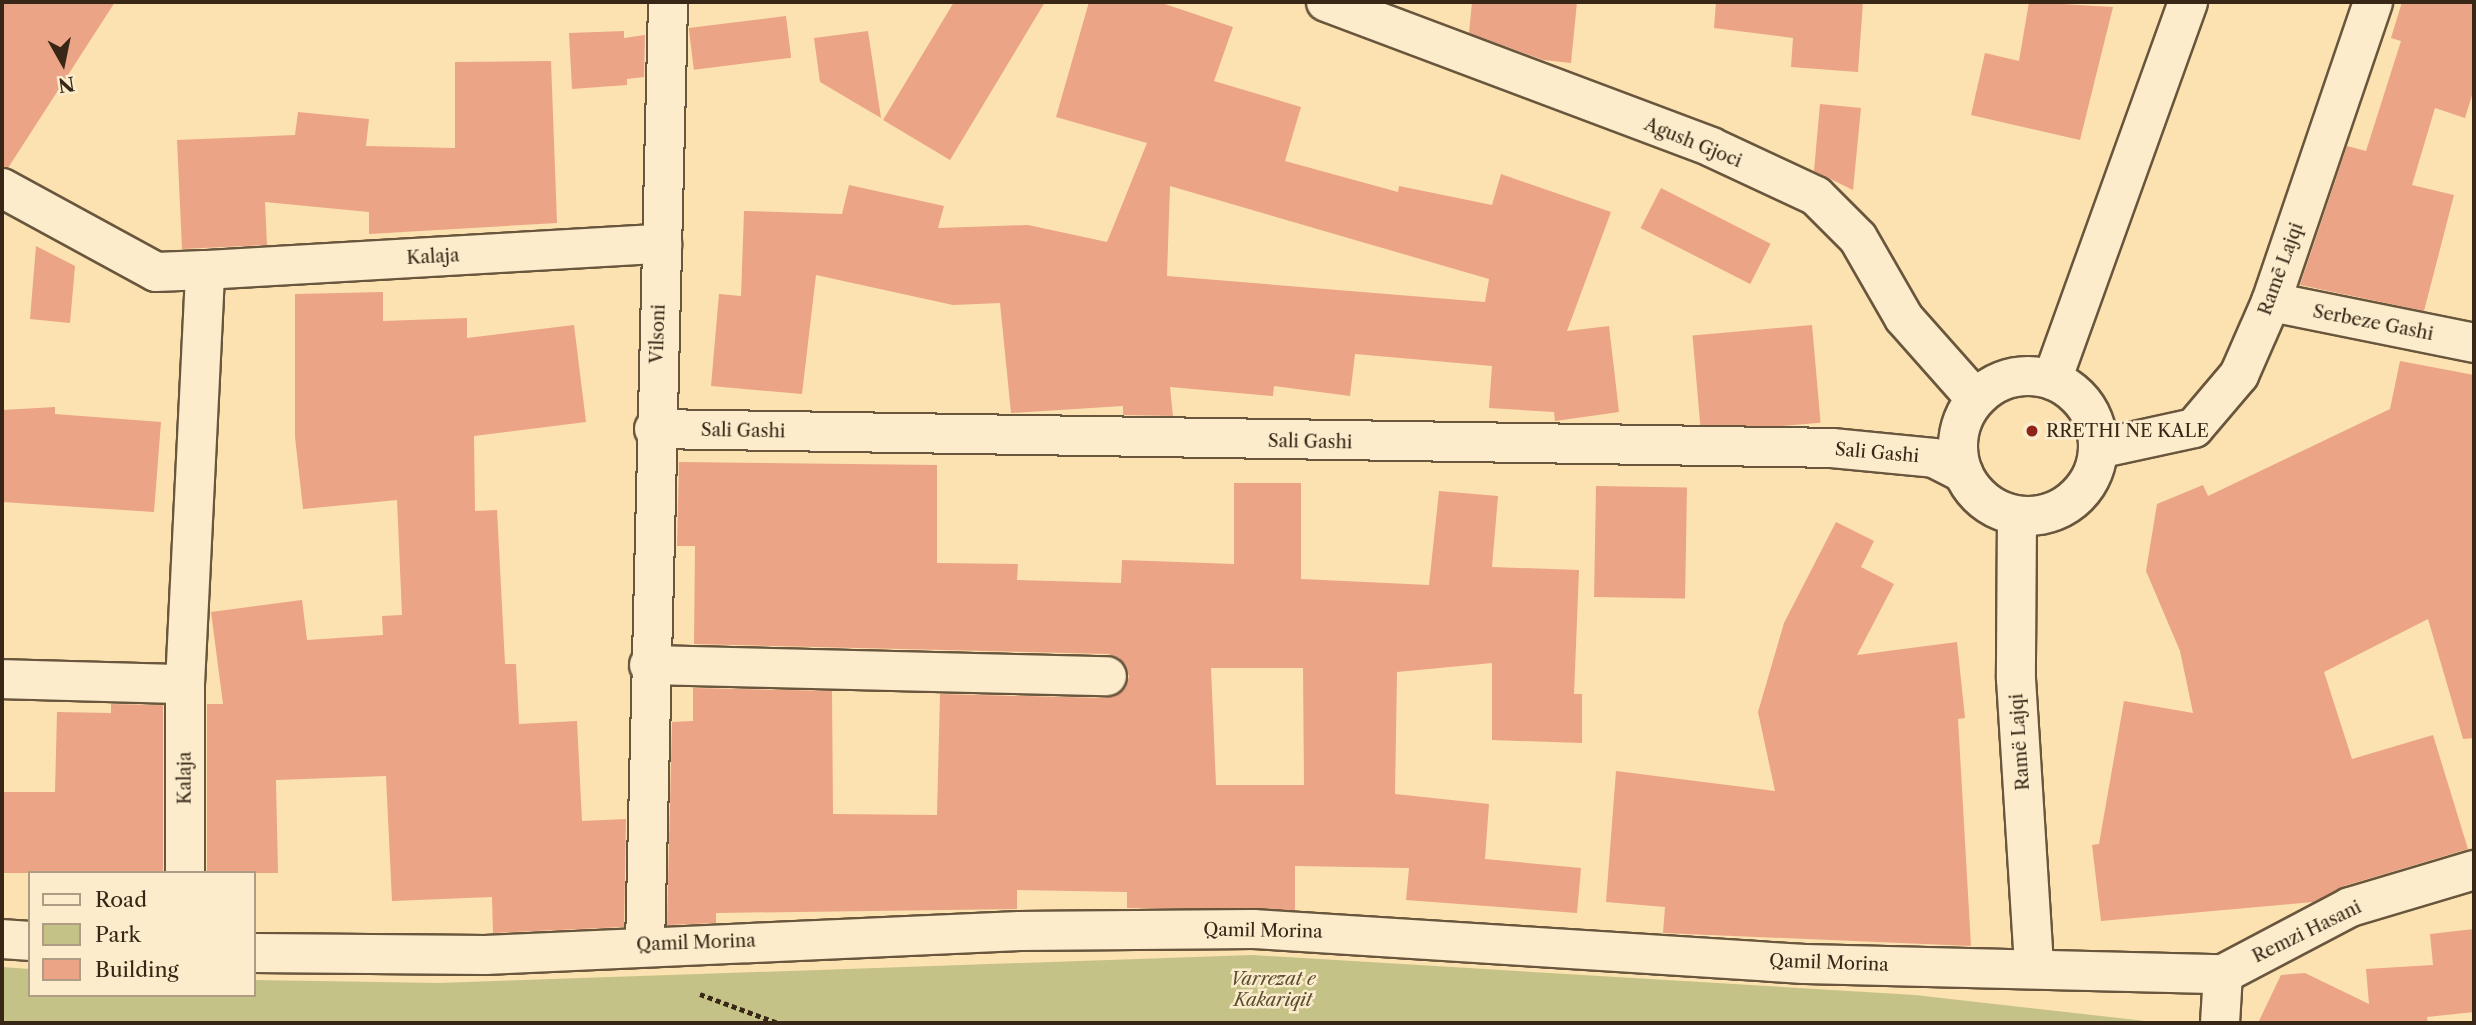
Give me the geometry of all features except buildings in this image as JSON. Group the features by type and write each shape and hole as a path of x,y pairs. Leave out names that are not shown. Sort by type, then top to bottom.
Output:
{"street":[{"name":"Vilsoni","path":"645,945 654,429 668,2"},
{"name":"Agush Gjoci","path":"1326,2 1711,147 1816,196 1858,237 1904,318 1976,398"},
{"path":"2052,380 2188,2"},
{"name":"Ramē Lajqi","path":"2098,449 2194,428 2239,375 2271,302 2373,2"},
{"name":"Kalaja","path":"2,188 156,272 662,244"},
{"name":"Kalaja","path":"186,871 185,684 205,270"},
{"name":"Serbeze Gashi","path":"2271,302 2474,343"},
{"path":"2025,376 2052,380 2077,396 2093,420 2098,449 2094,472 2063,508 2017,516 1975,494 1962,473 1957,447 1962,421 1976,398 1998,382 2025,376"},
{"name":"Sali Gashi","path":"654,429 1832,448 1934,458 1962,473"},
{"name":"Ramë Lajqi","path":"2017,516 2016,679 2034,968"},
{"path":"649,665 1107,676"},
{"path":"2,679 185,684"},
{"name":"Remzi Hasani","path":"2223,974 2350,907 2474,870"},
{"name":"Qamil Morina","path":"256,953 485,955 645,945 1252,929 1804,964 2223,974"},
{"path":"2,939 28,941"},
{"path":"2220,1023 2223,974"}],"green space":[{"name":"Varrezat e Kakariqit","path":"1252,955 1915,995 2163,1023 2,1023 2,967 28,969 28,997 256,997 256,980 439,983"}],"place":[{"name":"RRETHI NE KALE","path":"2032,431"}]}
